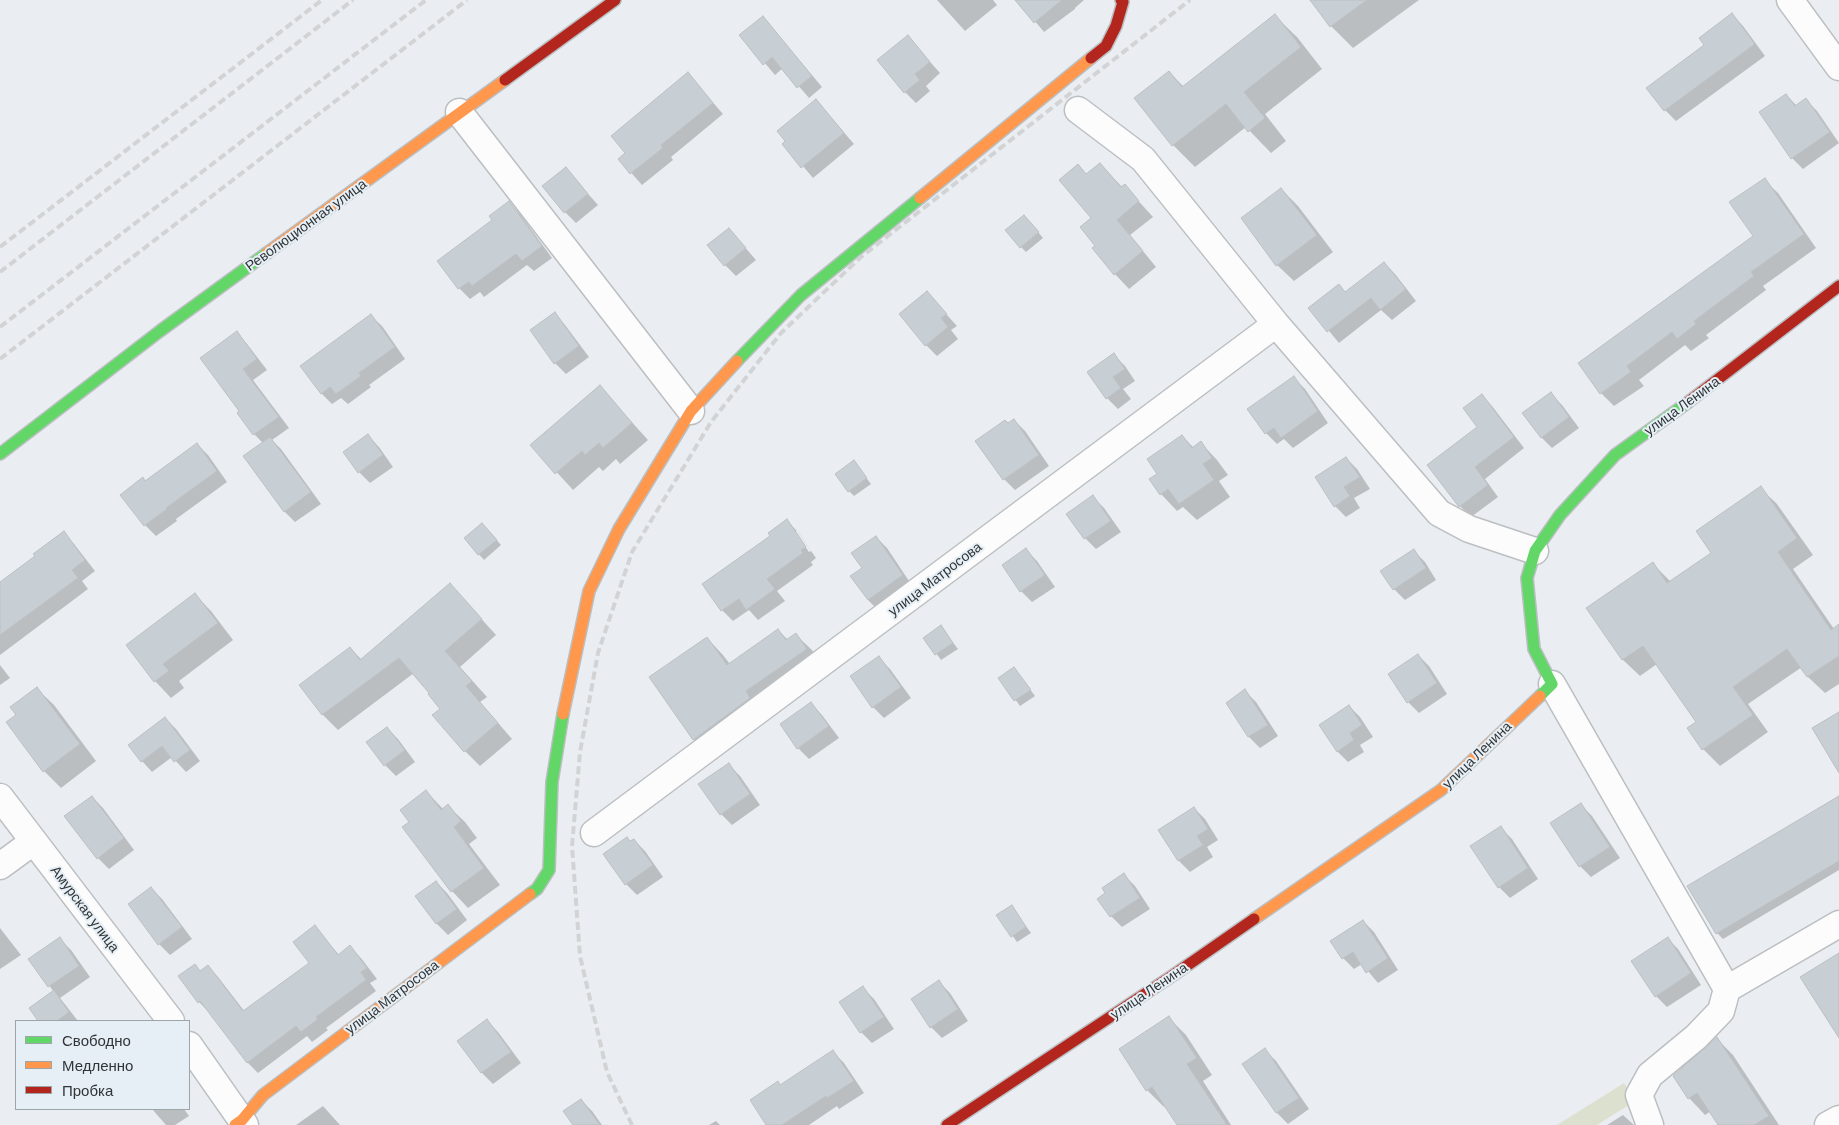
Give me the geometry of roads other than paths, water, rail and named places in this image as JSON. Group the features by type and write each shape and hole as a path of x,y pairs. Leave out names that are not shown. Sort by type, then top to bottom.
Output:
{"street":[{"name":"Революционная улица","path":"0,454 168,326 614,0"},
{"path":"459,112 691,411 761,335 801,295 1106,46 1116,26 1123,2 1121,0"},
{"path":"1790,0 1839,67"},
{"path":"1078,110 1143,159 1276,324 1439,513 1469,530 1535,551"},
{"name":"улица Ленина","path":"947,1125 1172,976 1441,790 1552,684 1534,649 1530,625 1527,578 1535,551 1560,515 1615,455 1708,388 1839,286"},
{"name":"улица Матросова","path":"594,834 1276,324"},
{"name":"улица Матросова","path":"241,1123 263,1095 537,889 550,870 549,836 552,782 566,694 589,591 619,529 691,411"},
{"path":"1552,684 1727,989"},
{"name":"Амурская улица","path":"0,797 170,1020"},
{"path":"0,866 33,842"},
{"path":"1650,1125 1639,1095 1650,1075 1696,1036 1721,1011 1727,989 1839,924"},
{"path":"190,1046 241,1123"},
{"path":"1828,1125 1839,1119"}],"railway":[{"path":"0,247 322,0"},
{"path":"0,272 353,0"},
{"path":"0,327 426,0"},
{"path":"0,359 467,0"},
{"path":"632,1125 607,1072 580,956 572,846 580,752 598,653 632,552 711,422 781,333 861,257 1190,0"}]}
